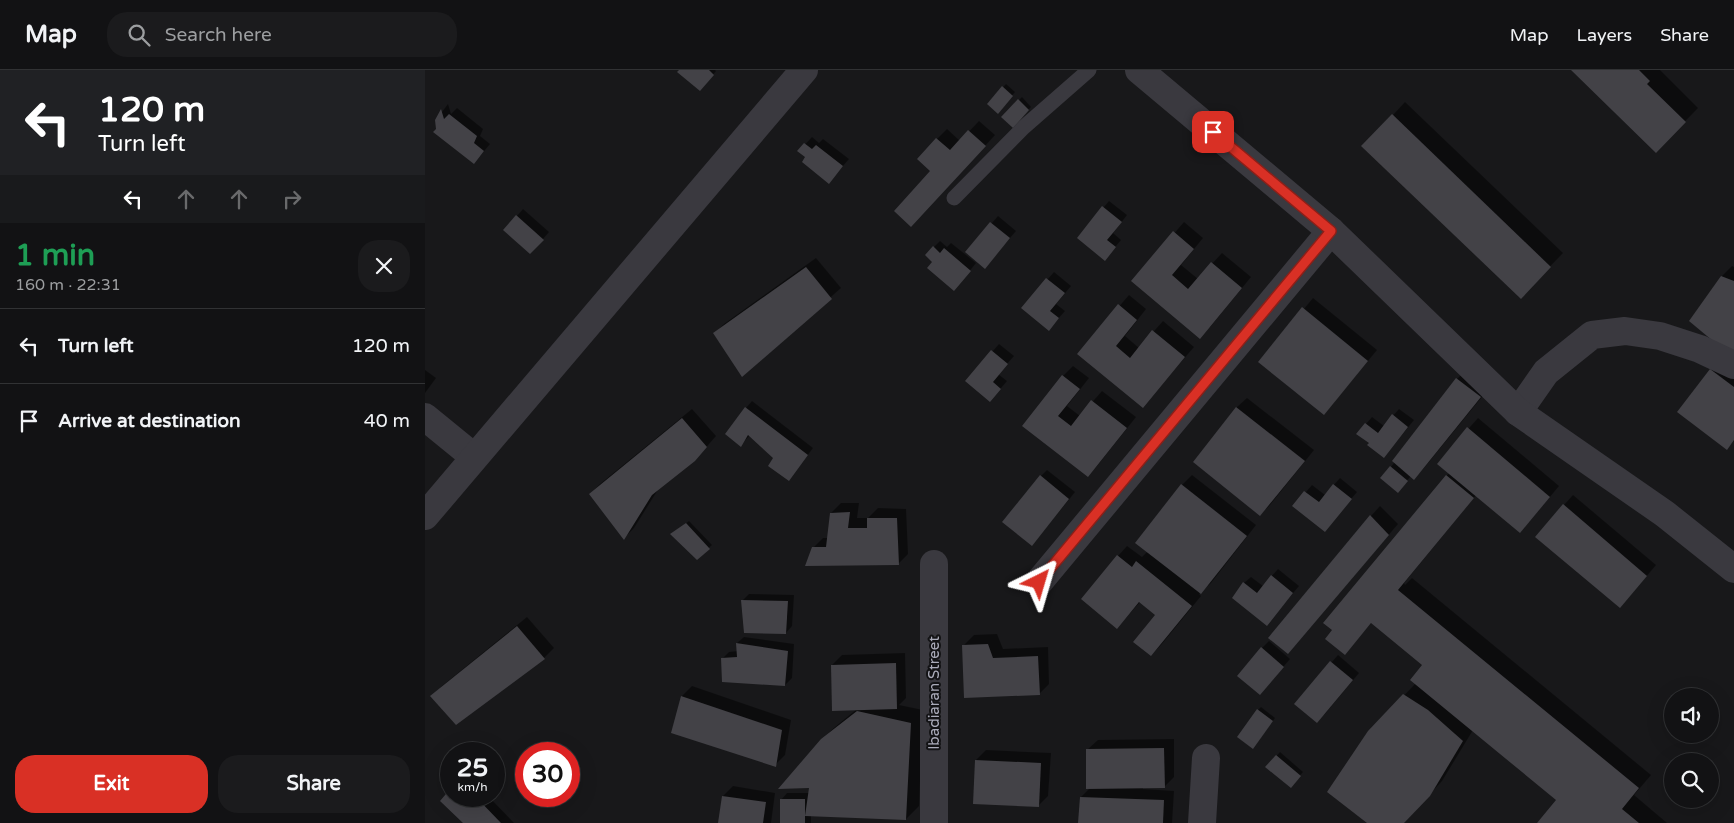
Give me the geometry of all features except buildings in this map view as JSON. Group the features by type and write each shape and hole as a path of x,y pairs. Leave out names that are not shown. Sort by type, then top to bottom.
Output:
{"street":[{"path":"425,516 804,70"},
{"path":"1139,70 1331,231 1518,412 1665,514 1734,569"},
{"path":"1039,582 1331,231"},
{"path":"1518,412 1546,372 1592,335 1625,331 1659,336 1700,349 1734,365"},
{"path":"425,417 474,457"},
{"name":"Ibadiaran Street","path":"934,564 934,823"},
{"path":"1202,823 1206,758"}],"lane":[{"path":"954,198 1024,127 1089,70"}],"route":[{"path":"1039,582 1331,231 1213,132"}]}
